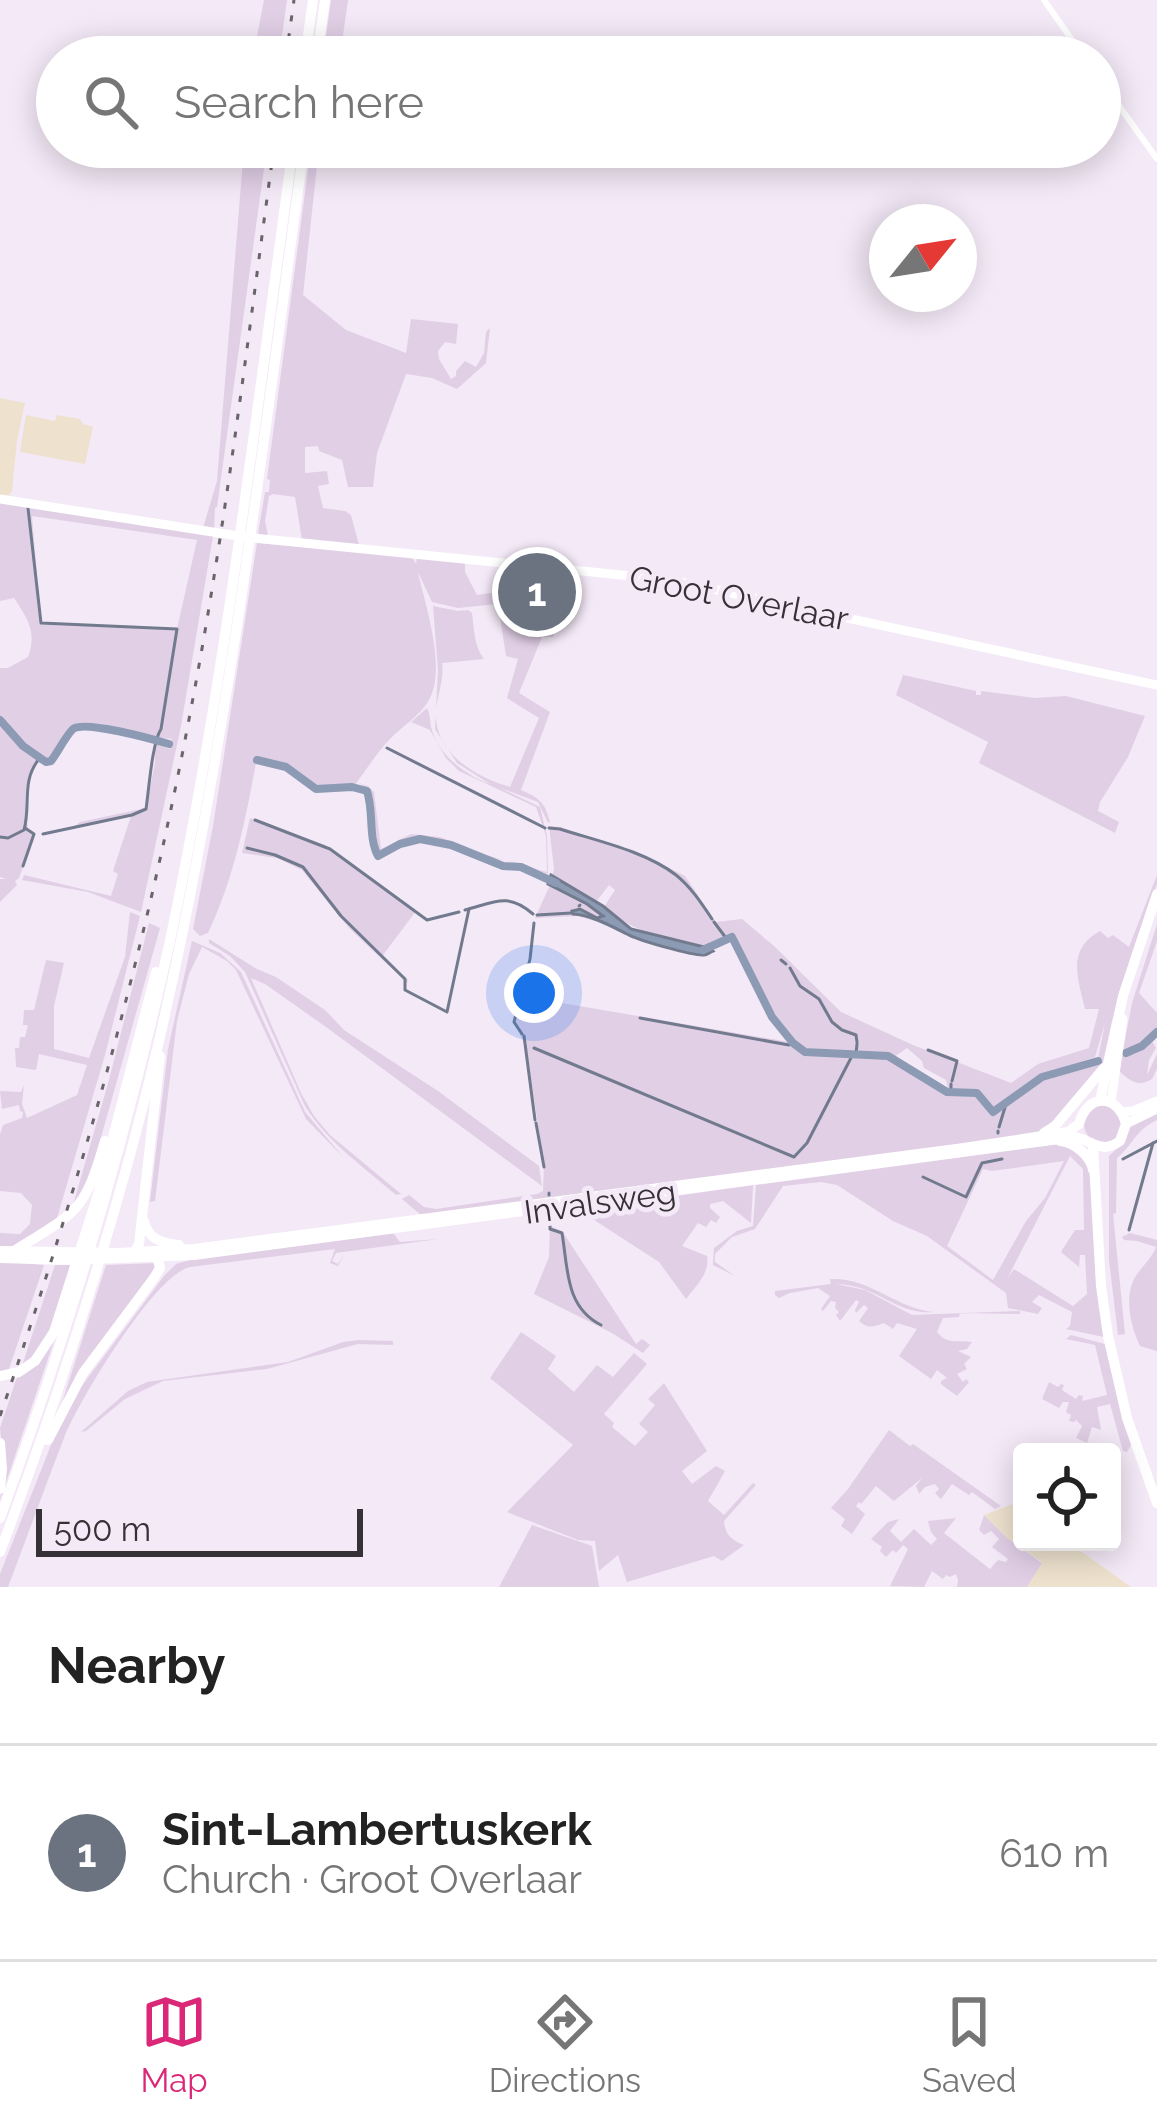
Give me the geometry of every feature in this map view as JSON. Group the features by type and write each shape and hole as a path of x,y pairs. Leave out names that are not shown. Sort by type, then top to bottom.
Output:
{"highway":[{"path":"308,36 313,0"},
{"path":"320,36 325,0"},
{"path":"247,522 290,168"},
{"path":"0,1518 94,1238 148,1037 243,545 301,168"},
{"path":"0,1552 38,1451 105,1241 158,1042 206,813 243,545"},
{"path":"1036,1136 1055,1126 1101,1074 1157,894"},
{"path":"3,1376 19,1372 41,1354 54,1332 99,1191 159,958 169,941"},
{"path":"4,1254 70,1216 85,1200 141,1024"},
{"path":"158,1042 160,1064 144,1222 152,1237 197,1251"},
{"path":"1106,1102 1108,1058"},
{"path":"1106,1102 1124,1118 1122,1138 1104,1156 1102,1180 1102,1243 1112,1344 1157,1490"},
{"path":"1106,1102 1084,1109 1079,1124 1089,1142 1101,1286 1127,1418 1157,1503"},
{"name":"Invalsweg","path":"197,1251 1068,1132 1079,1124"},
{"name":"Invalsweg","path":"4,1254 197,1251 1074,1137 1108,1148"},
{"path":"1057,1140 1069,1142 1090,1159 1095,1186"},
{"path":"125,1255 144,1206"},
{"path":"154,1278 170,1263 197,1251"},
{"path":"38,1451 83,1373 154,1278 160,1268 157,1254"},
{"path":"0,1443 0,1489"}],"main road":[{"name":"Groot Overlaar","path":"0,499 243,545 658,578 1157,685"},
{"path":"1106,1102 1126,1000 1157,906"},
{"path":"1124,1118 1157,1105"}],"street":[{"path":"1044,0 1069,36"},
{"path":"1121,108 1157,159"}],"shaded area":[{"path":"264,0 287,0 282,36 257,36"},
{"path":"331,0 348,0 343,36 326,36"},
{"path":"242,168 264,168 214,530 203,528 217,481"},
{"path":"308,168 317,168 303,295 346,330 406,353 411,319 458,324 456,344 445,342 438,351 451,379 465,361 476,367 490,328 486,363 457,389 406,374 377,453 373,487 348,487 342,460 319,451 318,446 305,447 305,473 327,471 329,484 318,486 323,508 351,515 359,545 302,540 295,497 273,494 265,521 268,536 258,534 265,492 269,492"},
{"path":"0,398 25,403 8,496 0,495"},
{"path":"26,415 55,421 57,415 80,419 93,427 85,464 20,452"},
{"path":"0,502 213,536 181,726 141,912 88,892 22,880 24,875 111,896 118,874 113,871 131,816 72,828 80,822 146,808 155,744 170,749 172,739 123,733 102,724 77,724 51,758 43,764 35,761 26,802 28,829 35,835 17,885 0,902 0,879 6,879 0,877 0,668 28,657 32,640 27,619 14,598 0,601","holes":["32,516 197,540 177,629 41,624"]},
{"path":"257,543 412,557 416,564 417,557 465,563 477,595 497,592 502,566 533,569 528,583 517,583 520,605 529,601 529,591 538,599 544,596 544,590 531,587 537,574 555,580 558,571 572,574 569,598 553,637 542,637 519,693 550,712 521,790 540,801 550,822 538,802 498,787 540,807 547,836 548,874 532,868 547,872 546,836 536,807 459,771 430,730 411,722 427,708 435,737 454,763 490,784 457,763 447,747 474,772 510,787 539,718 507,698 518,659 506,656 498,604 458,608 432,602 418,572 435,654 429,700 384,745 355,785 317,786 287,764 257,757 225,890 208,933 200,936 193,929"},
{"path":"433,606 468,610 484,659 442,663 436,713"},
{"path":"903,675 976,691 976,695 981,691 1035,698 1066,696 1145,716 1128,757 1100,802 1098,811 1119,822 1115,833 979,763 988,742 896,695"},
{"path":"359,783 368,786 374,792 381,849 411,834 440,837 506,861 437,839 411,837 381,852 372,795"},
{"path":"250,818 325,845 416,911 383,955 407,983 349,928 302,870 277,858 242,853"},
{"path":"549,826 641,854 685,876 716,922 742,919 841,1012 1011,1083 1038,1064 1089,1048 1099,1009 1085,1009 1078,956 1100,931 1129,947 1157,875 1157,884 1132,953 1101,1071 1042,1133 421,1215 402,1199 409,1195 424,1207 436,1209 543,1191 544,1165 526,1046 514,1023 521,996 789,1042 805,1054 886,1058 947,1095 974,1095 992,1116 1045,1078 1097,1064 1105,1023 1095,1057 1038,1076 993,1109 977,1089 948,1089 946,1080 924,1068 907,1048 894,1057 805,1048 772,1012 735,934 705,949 628,923 604,907 615,890 609,885 596,902 552,876"},
{"path":"550,885 593,907 618,928 578,916 535,918"},
{"path":"130,912 140,916 57,1218 11,1248 0,1247 0,1233 20,1234 30,1224 32,1205 21,1193 0,1191 0,1134 3,1125 22,1118 23,1112 19,1105 2,1109 0,1091 21,1092 24,1085 22,1104 27,1118 77,1095 87,1065 39,1054 36,1070 16,1067 15,1048 28,1025 23,1025 24,1010 34,1010 46,960 64,963 54,1006 54,1049 89,1058 125,957"},
{"path":"149,923 160,928 91,1173 73,1205 109,1080"},
{"path":"1157,924 1157,941 1139,993 1157,1013 1157,1028 1126,1050 1125,1056 1152,1041 1156,1048 1147,1075 1157,1054 1157,1069 1152,1079 1138,1083 1119,1071 1132,1003"},
{"path":"209,939 276,977 325,1010 344,1030 438,1091 539,1166 542,1186 326,1027 251,978 314,1116 401,1194 396,1195 347,1154 314,1119 305,1106 245,972"},
{"path":"192,941 220,953 241,972 305,1112 344,1158 306,1119 236,970 202,947 189,974 177,1021 155,1201 150,1202 168,1049"},
{"path":"1103,1105 1116,1111 1122,1124 1116,1137 1103,1143 1090,1137 1084,1124 1090,1111"},
{"path":"1157,1111 1157,1120 1117,1158 1113,1214 1125,1334 1118,1335 1109,1260 1109,1156 1125,1141 1131,1124"},
{"path":"1066,1143 1090,1163 1104,1337 1066,1329 1072,1312 1039,1295 1032,1302 1042,1308 1038,1314 1008,1308 1006,1293 927,1236 893,1221 837,1185 821,1182 783,1186 755,1229 732,1237 715,1254 715,1262 735,1276 713,1265 714,1248 737,1231 753,1226 756,1185","holes":["1070,1156 1083,1169 1084,1230 1075,1230 1061,1252 1079,1267 1080,1255 1085,1255 1087,1294 1073,1306 1014,1269 1008,1277","1064,1161 993,1280 947,1246 983,1169"]},
{"path":"753,1185 751,1223 723,1201 710,1204 720,1217 716,1223 711,1220 706,1227 698,1223 682,1246 707,1256 704,1274 686,1299 659,1262 585,1214 550,1214"},
{"path":"550,1226 562,1231 636,1344 642,1339 650,1345 643,1353 534,1294 549,1257"},
{"path":"1130,1233 1157,1240 1157,1351 1140,1346 1129,1304 1134,1279 1156,1247 1124,1240"},
{"path":"394,1234 400,1242 438,1239 336,1253 332,1261 338,1264 344,1254 338,1266 330,1263 335,1249 190,1267 175,1275 138,1315 85,1397 64,1438 8,1587 0,1587 0,1574 51,1445 81,1387 176,1264"},
{"path":"0,1261 44,1265 8,1372 0,1372"},
{"path":"55,1265 73,1265 48,1333 22,1366"},
{"path":"106,1265 158,1265 62,1403"},
{"path":"830,1279 858,1283 934,1312 908,1309 864,1289 836,1284 865,1290 912,1315 960,1313 943,1318 937,1332 949,1341 972,1342 958,1351 971,1357 964,1364 967,1369 957,1374 969,1382 957,1396 941,1384 947,1378 937,1370 931,1379 899,1356 917,1329 897,1323 893,1329 884,1323 865,1325 859,1321 868,1308 864,1305 856,1313 856,1300 840,1321 836,1302 821,1309 830,1296 818,1288 779,1298 775,1295 775,1291 831,1284"},
{"path":"57,1332 0,1500 4,1469 0,1428 15,1383"},
{"path":"521,1332 556,1356 548,1369 574,1392 597,1365 613,1377 634,1353 647,1364 604,1414 635,1446 648,1432 639,1424 655,1405 648,1399 664,1383 707,1451 682,1471 692,1484 716,1466 725,1471 708,1501 724,1515 756,1485 724,1521 730,1536 744,1545 722,1561 714,1556 627,1582 618,1555 599,1571 595,1541 578,1540 507,1512 573,1445 490,1378"},
{"path":"1071,1335 1105,1344 1131,1445 1127,1452 1110,1404 1097,1407 1101,1430 1092,1427 1087,1443 1076,1438 1082,1426 1069,1421 1069,1402 1059,1408 1042,1399 1049,1382 1064,1385 1062,1390 1076,1399 1083,1396 1082,1401 1107,1395 1095,1345 1066,1339"},
{"path":"358,1340 393,1341 393,1345 358,1344 267,1369 163,1381 125,1399 81,1432 128,1391 147,1382 288,1362"},
{"path":"889,1430 1001,1506 995,1509 952,1484 941,1499 935,1484 919,1494 916,1486 922,1478 894,1501 876,1486 856,1506 865,1514 852,1534 841,1526 845,1519 831,1508"},
{"path":"1013,1504 1013,1542 1007,1538 984,1515"},
{"path":"984,1515 1013,1542 1013,1551 1025,1551 1042,1563 1027,1587 957,1587 956,1574 943,1579 932,1571 924,1587 890,1586 908,1549 903,1545 886,1557 871,1539 888,1522 899,1519 890,1531 901,1542 914,1529 931,1545 937,1539 928,1521 956,1518 944,1533 990,1569 998,1560 1006,1562 992,1547 999,1539 991,1531 984,1535 979,1530"},
{"path":"532,1525 592,1546 599,1587 499,1587"},
{"path":"1026,1551 1081,1551 1131,1587 1027,1587 1042,1562"}],"water":[{"path":"551,875 631,929 708,945 713,951 698,955 665,947 573,914 580,909 597,918 603,916 548,884"}],"waterway":[{"path":"28,508 41,623 177,629 146,809 43,834"},
{"path":"0,720 23,746 46,762 73,729 80,727 169,744"},
{"path":"387,748 545,828"},
{"path":"0,837 24,830 30,776 39,759"},
{"path":"257,760 286,767 316,789 367,791 378,856 420,839 451,845 503,866 521,867 556,883"},
{"path":"255,820 330,849 427,920 459,912"},
{"path":"23,866 34,834 25,828"},
{"path":"549,828 650,859 687,885 712,919"},
{"path":"247,848 303,867 341,916 405,979 405,990 447,1012 469,909"},
{"path":"465,910 508,901 533,914"},
{"path":"537,915 571,913"},
{"path":"714,922 726,938"},
{"path":"522,1034 514,1022 534,923"},
{"path":"703,950 732,937 772,1017 805,1052 888,1056 947,1092 977,1093 993,1112 1042,1077 1098,1061"},
{"path":"781,960 786,964"},
{"path":"790,968 800,986 819,999 832,1022 856,1035 857,1042"},
{"path":"640,1018 793,1043"},
{"path":"1126,1053 1157,1032"},
{"path":"524,1036 535,1120"},
{"path":"856,1054 857,1044"},
{"path":"534,1048 794,1157 807,1143 853,1054"},
{"path":"928,1050 957,1061 952,1081"},
{"path":"951,1084 951,1092"},
{"path":"999,1127 1006,1104"},
{"path":"536,1123 544,1167"},
{"path":"1123,1159 1157,1141"},
{"path":"1129,1230 1153,1143"},
{"path":"923,1177 966,1197 982,1163 1002,1159"},
{"path":"551,1215 551,1223"},
{"path":"550,1225 562,1233 574,1297 601,1325"}],"railway":[{"path":"289,36 294,0"},
{"path":"0,1416 108,1069 172,803 215,573 271,168"}],"place":[{"name":"Sint-Lambertuskerk","path":"537,592"}]}
